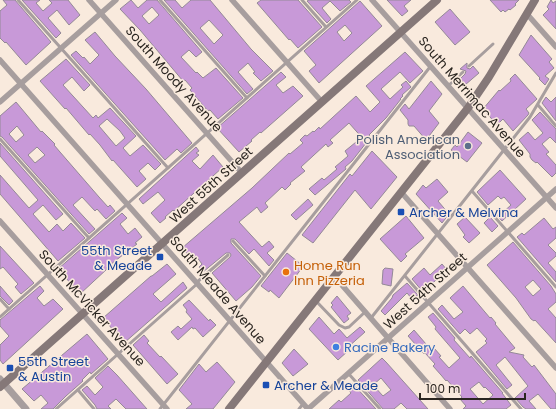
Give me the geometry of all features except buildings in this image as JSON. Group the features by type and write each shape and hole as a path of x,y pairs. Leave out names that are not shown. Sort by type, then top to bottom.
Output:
{"main road":[{"name":"West 55th Street","path":"1,383 83,314 437,0"},
{"path":"230,409 468,108 490,77 535,0"}],"street":[{"name":"South Moody Avenue","path":"89,0 242,173"},
{"path":"0,102 116,0"},
{"path":"232,0 322,102"},
{"name":"South Merrimac Avenue","path":"372,0 556,208"},
{"path":"527,14 556,47"},
{"name":"South Meade Avenue","path":"0,60 308,409"},
{"name":"West 54th Street","path":"308,409 556,189"},
{"path":"401,192 556,368"},
{"name":"South McVicker Avenue","path":"0,221 118,354 163,408"},
{"path":"334,276 450,409"},
{"path":"1,383 26,409"}],"lane":[{"path":"18,0 168,168"},
{"path":"160,0 247,98"},
{"path":"302,0 326,27"},
{"path":"0,317 357,0"},
{"path":"469,66 493,44"},
{"path":"163,408 230,320 431,66"},
{"path":"448,86 463,72"},
{"path":"371,318 538,105 556,73"},
{"path":"538,105 556,126"},
{"path":"0,139 89,238"},
{"path":"472,191 556,287"},
{"path":"233,241 265,276"},
{"path":"56,409 228,255"},
{"path":"404,276 521,409"},
{"path":"0,299 9,309"},
{"path":"315,300 339,325 344,328 349,327 365,312"},
{"path":"348,373 380,409"},
{"path":"78,390 94,409"},
{"path":"299,409 304,404"}],"place":[{"name":"Polish American Association","path":"468,146"},
{"name":"Archer & Melvina","path":"401,212"},
{"name":"55th Street & Meade","path":"160,257"},
{"name":"Home Run Inn Pizzeria","path":"286,272"},
{"name":"Racine Bakery","path":"336,347"},
{"name":"55th Street & Austin","path":"10,368"},
{"name":"Archer & Meade","path":"266,385"}]}
